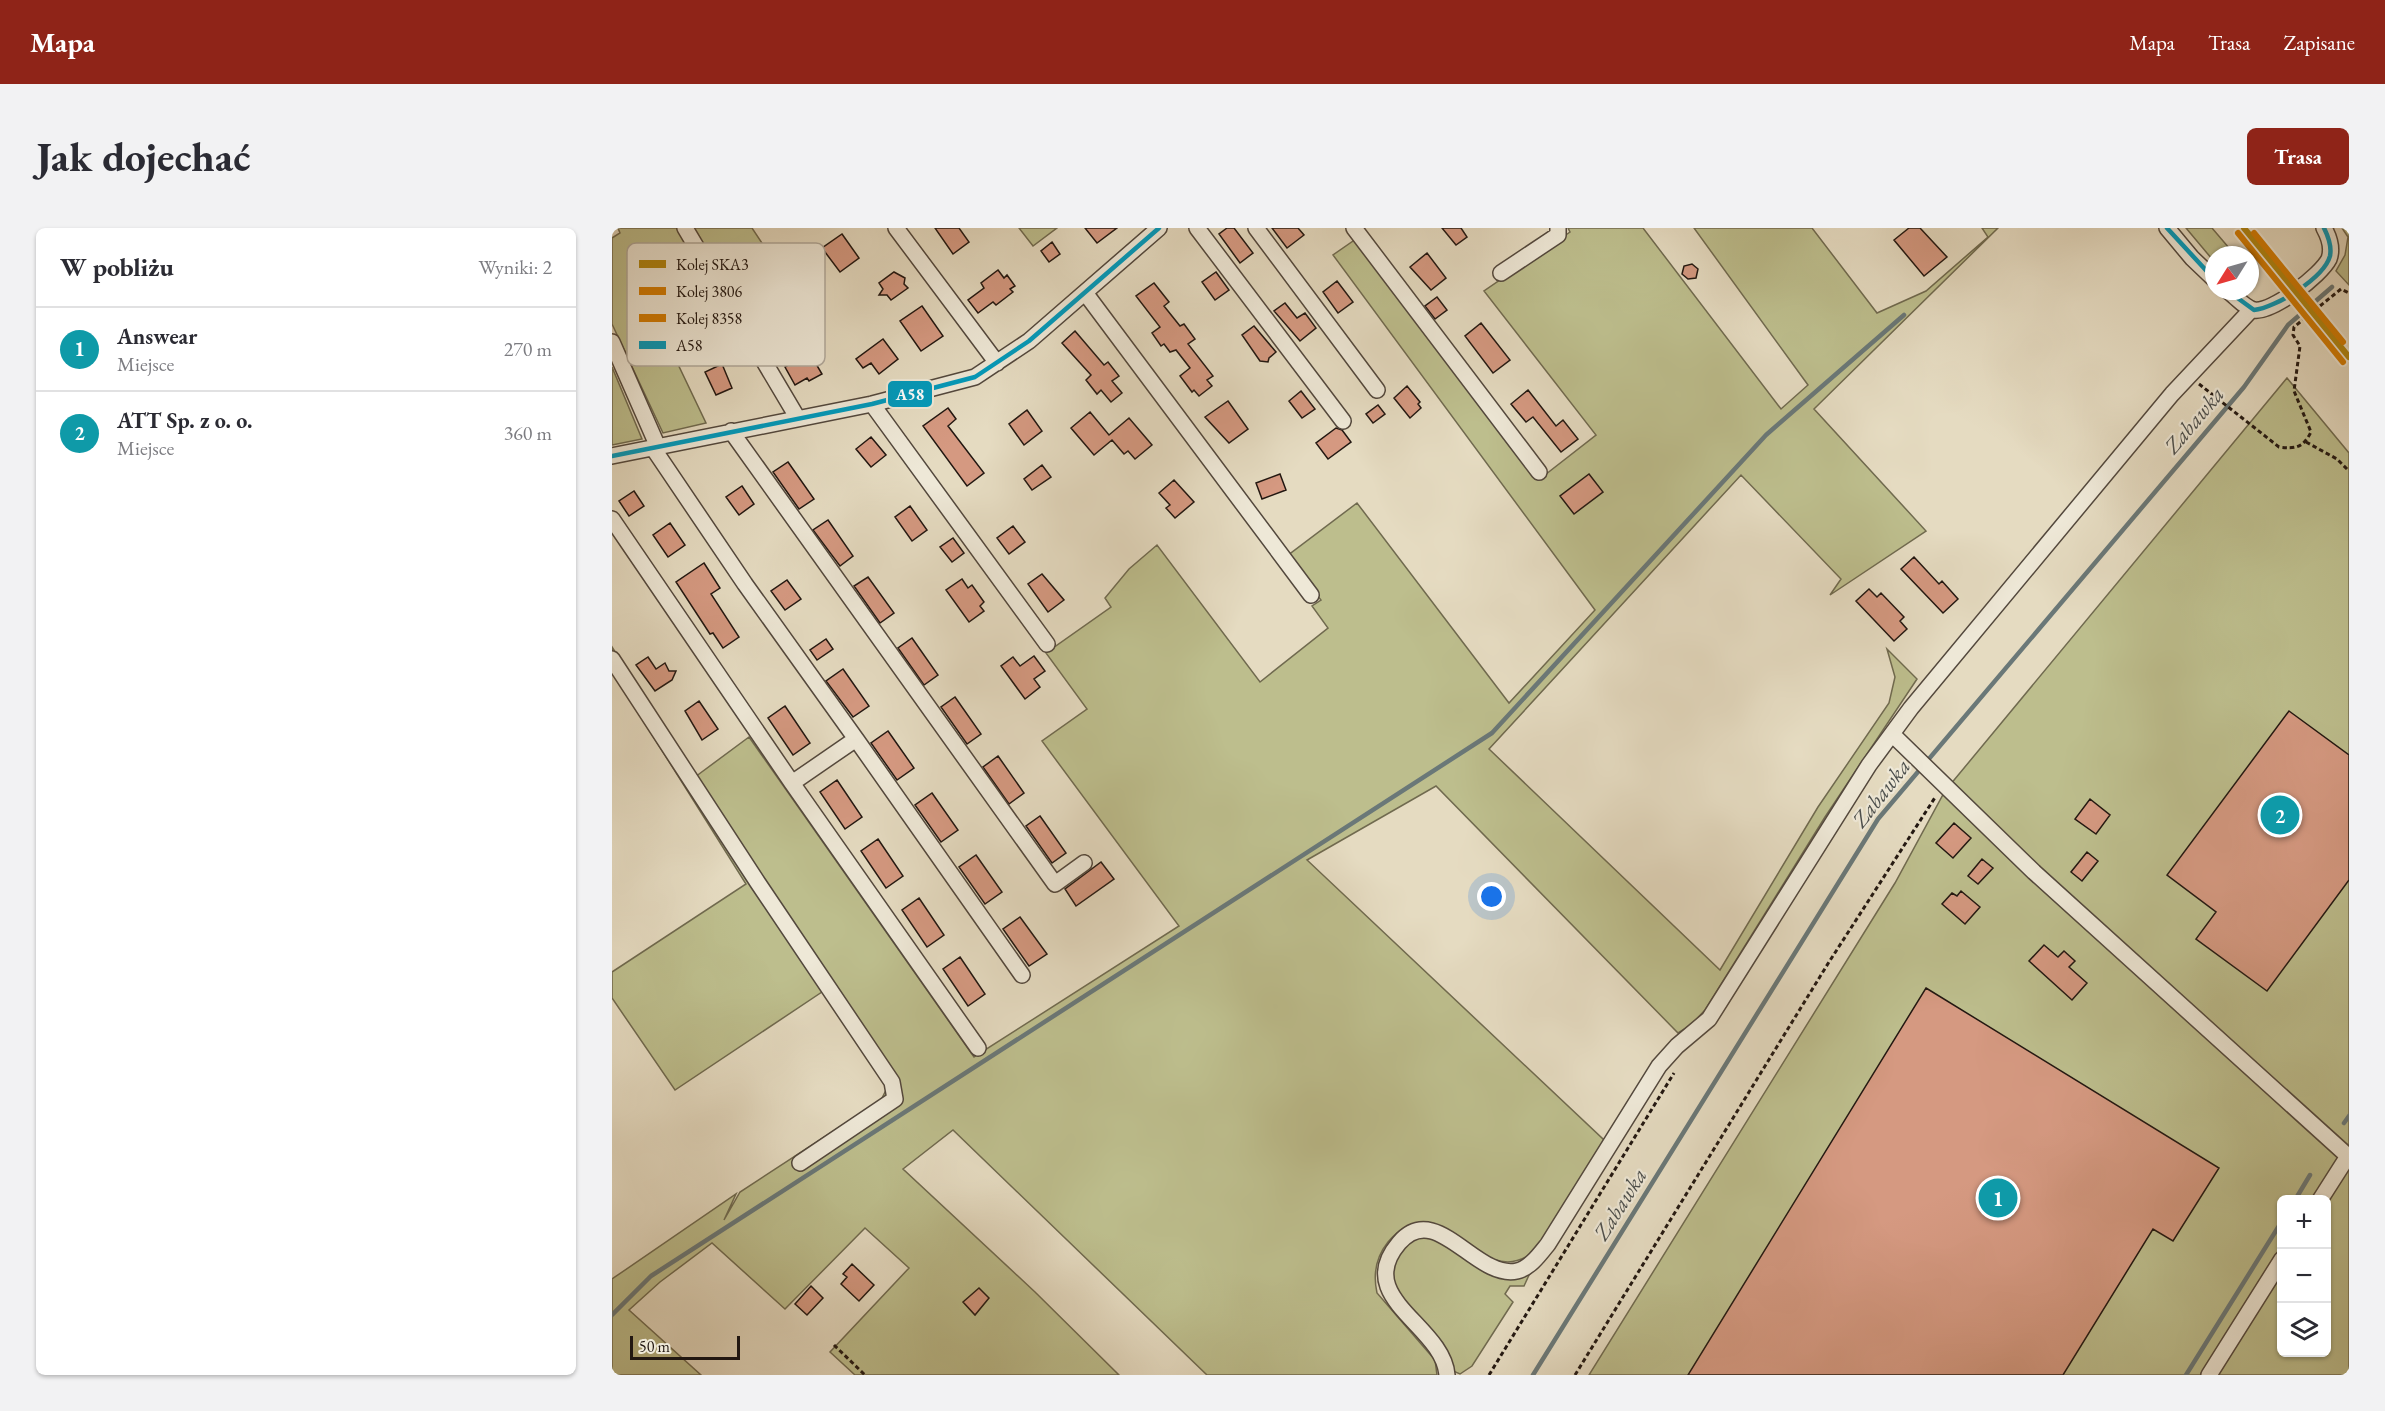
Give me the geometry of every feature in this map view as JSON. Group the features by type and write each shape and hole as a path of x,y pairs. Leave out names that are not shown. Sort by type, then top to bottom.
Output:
{"street":[{"path":"685,228 694,243"},
{"path":"896,228 997,363"},
{"path":"1197,228 1343,421"},
{"path":"1256,228 1377,390"},
{"path":"1354,228 1539,472"},
{"path":"1501,273 1558,235 1558,228"},
{"path":"2167,228 2205,270"},
{"path":"1447,1375 1440,1351 1392,1297 1385,1281 1393,1250 1404,1236 1423,1229 1438,1232 1496,1269 1517,1271 1534,1262 1548,1244 1659,1066 1677,1046 1709,1019 1869,765 1892,734 1948,663 2190,375 2251,310 2273,307 2324,266 2331,248 2324,228"},
{"path":"612,456 797,417 872,404 975,377 1029,340 1086,294 1153,230"},
{"path":"1086,294 1311,595"},
{"path":"2239,300 2251,310"},
{"path":"612,342 655,448 745,584 1022,975"},
{"path":"767,366 797,417"},
{"path":"872,404 1047,644"},
{"path":"731,431 1055,884 1084,863"},
{"path":"612,519 792,783 978,1048"},
{"path":"612,659 758,884 892,1083 895,1099 800,1163"},
{"path":"1892,734 2034,872 2348,1157 2323,1195"},
{"path":"792,783 856,739"},
{"path":"2209,1375 2277,1267"}],"path":[{"path":"2190,375 2279,447 2294,449 2306,442 2311,432 2294,391 2300,346 2293,335 2294,327 2341,289 2349,293"},
{"path":"2306,442 2337,459 2349,471"},
{"path":"1575,1375 1828,962 1944,784"},
{"path":"1489,1375 1678,1067"},
{"path":"834,1346 865,1375"}],"green space":[{"path":"618,228 677,228 687,243 627,243 627,356 612,324 612,238 620,233"},
{"path":"692,228 752,228 762,243 701,243"},
{"path":"1019,228 1057,228 1033,246"},
{"path":"1568,228 1643,228 1781,409 1808,385 1694,228 1812,228 1877,313 1926,291 1988,237 1982,228 1998,228 1814,409 1926,531 1830,595 1841,579 1741,475 1489,749 1720,970 1818,807 1889,703 1895,677 1887,649 1917,679 1825,817 1705,1010 1691,1025 1678,1033 1436,786 1307,860 1604,1140 1556,1222 1535,1250 1526,1257 1508,1262 1490,1258 1440,1228 1424,1223 1406,1227 1388,1242 1376,1266 1377,1293 1435,1360 1437,1375 1207,1375 953,1130 903,1169 1035,1292 1119,1375 855,1375 830,1352 909,1268 865,1228 785,1309 712,1243 660,1282 629,1310 701,1375 612,1375 612,1279 736,1194 724,1220 740,1192 881,1100 887,1088 825,990 675,1090 612,998 612,972 746,884 612,671 612,647 695,777 749,737 974,1057 1179,926 1042,741 1087,709 1046,653 1111,607 1105,598 1129,569 1157,545 1260,682 1328,628 1312,606 1321,600 1287,556 1357,503 1509,703 1595,610 1333,255 1356,239 1541,478 1596,435 1484,291 1570,232"},
{"path":"2186,228 2212,228 2227,246 2205,246 2205,251"},
{"path":"2342,228 2349,228 2349,285 2336,271 2345,255 2348,237"},
{"path":"632,366 679,366 706,423 663,433"},
{"path":"612,367 642,439 612,445"},
{"path":"2287,378 2349,453 2349,1375 1589,1375 1895,883 1945,791"},
{"path":"1427,1234 1530,1273 1524,1286 1510,1286 1505,1294 1513,1302 1472,1366 1460,1374 1453,1371 1397,1297 1391,1269 1406,1243"}],"building":[{"path":"935,228 959,228 969,242 953,254"},
{"path":"1085,228 1117,228 1097,243"},
{"path":"1227,228 1234,228 1253,253 1240,263 1219,234"},
{"path":"1272,228 1298,228 1304,235 1287,248"},
{"path":"1442,228 1461,228 1467,237 1456,245"},
{"path":"1909,228 1920,228 1947,257 1924,276 1894,240"},
{"path":"842,234 859,258 840,272 825,252 825,246"},
{"path":"1052,242 1060,254 1049,262 1041,251"},
{"path":"1427,253 1446,278 1431,290 1410,267"},
{"path":"1692,264 1698,269 1696,278 1688,279 1682,274 1684,266"},
{"path":"998,270 1004,278 1007,275 1015,286 1010,289 1013,292 996,305 993,302 978,313 968,300 984,288 981,283"},
{"path":"894,272 905,278 904,284 908,288 891,300 887,295 879,295 883,289 879,283"},
{"path":"1216,272 1229,290 1215,300 1202,282"},
{"path":"1337,281 1353,302 1338,313 1323,292"},
{"path":"1154,283 1169,302 1164,306 1180,326 1184,324 1195,339 1188,344 1213,376 1207,380 1212,386 1199,396 1194,390 1192,392 1180,376 1190,368 1176,350 1170,352 1164,344 1161,346 1152,333 1160,327 1136,296"},
{"path":"1437,297 1447,310 1435,319 1425,306"},
{"path":"1285,303 1297,318 1305,313 1316,328 1300,341 1274,311"},
{"path":"922,306 943,336 921,351 900,321"},
{"path":"1481,323 1510,360 1493,373 1465,336"},
{"path":"1254,326 1276,352 1268,362 1260,361 1242,335"},
{"path":"1075,331 1104,365 1108,362 1119,376 1112,381 1122,393 1111,402 1101,390 1097,394 1086,380 1091,375 1062,343"},
{"path":"883,339 898,359 879,374 871,363 863,368 856,359"},
{"path":"723,366 732,388 716,395 705,372"},
{"path":"817,366 822,374 809,381 807,378 795,385 785,367"},
{"path":"1407,386 1420,402 1418,404 1421,408 1410,418 1394,398"},
{"path":"1528,390 1556,426 1563,420 1578,439 1561,452 1533,417 1526,422 1511,404"},
{"path":"1301,391 1315,409 1302,418 1289,401"},
{"path":"1228,401 1248,429 1229,443 1205,417"},
{"path":"1378,405 1385,414 1373,423 1366,414"},
{"path":"948,408 956,419 948,426 984,473 967,486 923,426"},
{"path":"1027,410 1042,431 1024,445 1009,424"},
{"path":"1090,412 1109,435 1129,418 1152,445 1135,459 1128,451 1124,454 1112,440 1094,455 1071,428"},
{"path":"1336,428 1342,430 1351,442 1328,459 1316,443"},
{"path":"871,437 886,455 871,467 856,449"},
{"path":"788,462 814,499 799,509 773,472"},
{"path":"1042,465 1051,477 1032,490 1024,479"},
{"path":"1280,474 1286,490 1262,499 1256,483"},
{"path":"1589,474 1603,492 1574,514 1560,496"},
{"path":"1174,480 1194,502 1175,518 1166,508 1170,505 1159,493"},
{"path":"742,486 754,504 739,515 726,497"},
{"path":"634,491 644,506 629,516 619,501"},
{"path":"910,506 927,530 912,541 895,517"},
{"path":"828,520 853,556 840,566 813,530"},
{"path":"670,523 685,545 668,557 653,535"},
{"path":"1013,526 1025,542 1009,554 997,538"},
{"path":"953,538 964,553 952,562 940,547"},
{"path":"1914,557 1939,584 1942,581 1958,599 1943,613 1901,569"},
{"path":"704,563 720,588 711,594 739,637 723,648 713,633 710,634 676,582"},
{"path":"1042,574 1064,600 1048,612 1028,584"},
{"path":"868,577 894,613 880,623 854,586"},
{"path":"962,579 968,588 972,585 984,602 980,606 984,611 969,622 946,590"},
{"path":"787,580 801,599 785,610 771,591"},
{"path":"1869,589 1877,597 1881,593 1904,617 1900,621 1907,629 1894,641 1856,601"},
{"path":"912,638 938,675 924,685 898,648"},
{"path":"826,639 833,649 817,660 810,650"},
{"path":"1034,656 1045,671 1034,679 1040,687 1025,699 1001,666 1013,657 1020,666"},
{"path":"648,657 656,669 665,663 669,671 676,671 672,680 655,691 636,665"},
{"path":"843,669 869,706 853,717 826,681"},
{"path":"955,697 981,734 967,744 941,707"},
{"path":"699,701 718,729 702,740 685,711"},
{"path":"785,706 810,743 793,755 768,718"},
{"path":"2289,711 2349,755 2349,880 2267,991 2196,939 2216,912 2167,875"},
{"path":"888,731 914,768 897,780 871,743"},
{"path":"998,756 1024,793 1009,804 983,767"},
{"path":"837,780 862,817 845,829 820,792"},
{"path":"932,793 958,830 941,842 915,805"},
{"path":"2090,799 2110,815 2096,834 2075,819"},
{"path":"1040,816 1066,853 1052,863 1026,826"},
{"path":"1954,823 1971,838 1953,858 1936,843"},
{"path":"878,839 903,876 886,888 861,851"},
{"path":"2087,852 2098,861 2082,881 2071,872"},
{"path":"976,855 1002,892 985,904 959,867"},
{"path":"1982,859 1993,868 1978,884 1968,876"},
{"path":"1101,862 1114,879 1076,906 1065,889"},
{"path":"1961,891 1980,907 1965,924 1942,904 1952,893 1957,896"},
{"path":"919,898 944,935 927,947 902,910"},
{"path":"1020,917 1047,954 1029,966 1003,929"},
{"path":"2044,945 2058,957 2064,951 2075,961 2069,967 2087,983 2072,1000 2029,961"},
{"path":"960,957 985,994 968,1006 943,969"},
{"path":"1926,988 2219,1168 2173,1241 2153,1229 2063,1375 1688,1375"},
{"path":"852,1264 874,1285 859,1301 841,1284 847,1277 843,1274"},
{"path":"811,1286 823,1298 807,1315 795,1304"},
{"path":"979,1288 989,1298 975,1315 963,1302"}],"waterway":[{"name":"Zabawka","path":"1533,1375 1878,819 2244,387 2288,325 2332,287"},
{"path":"612,1315 651,1276 1492,733 1766,435 1904,315"},
{"path":"2344,1123 2349,1116"},
{"path":"2298,1195 2310,1175"},
{"path":"2186,1375 2277,1229"}],"rail line":[{"name":"SKA3","path":"2244,228 2349,357"},
{"name":"3806","path":"2238,233 2343,362"},
{"name":"8358","path":"2254,233 2343,342"}],"transit line":[{"name":"A58","path":"612,456 872,404 975,377 1029,341 1159,228"},
{"name":"A58","path":"2167,228 2205,269"},
{"name":"A58","path":"2240,300 2254,310 2263,308 2286,298 2309,282 2326,265 2330,256 2330,245 2324,228"}],"place":[{"name":"ATT Sp. z o. o.","path":"2280,815"},
{"name":"Answear","path":"1998,1198"}]}
